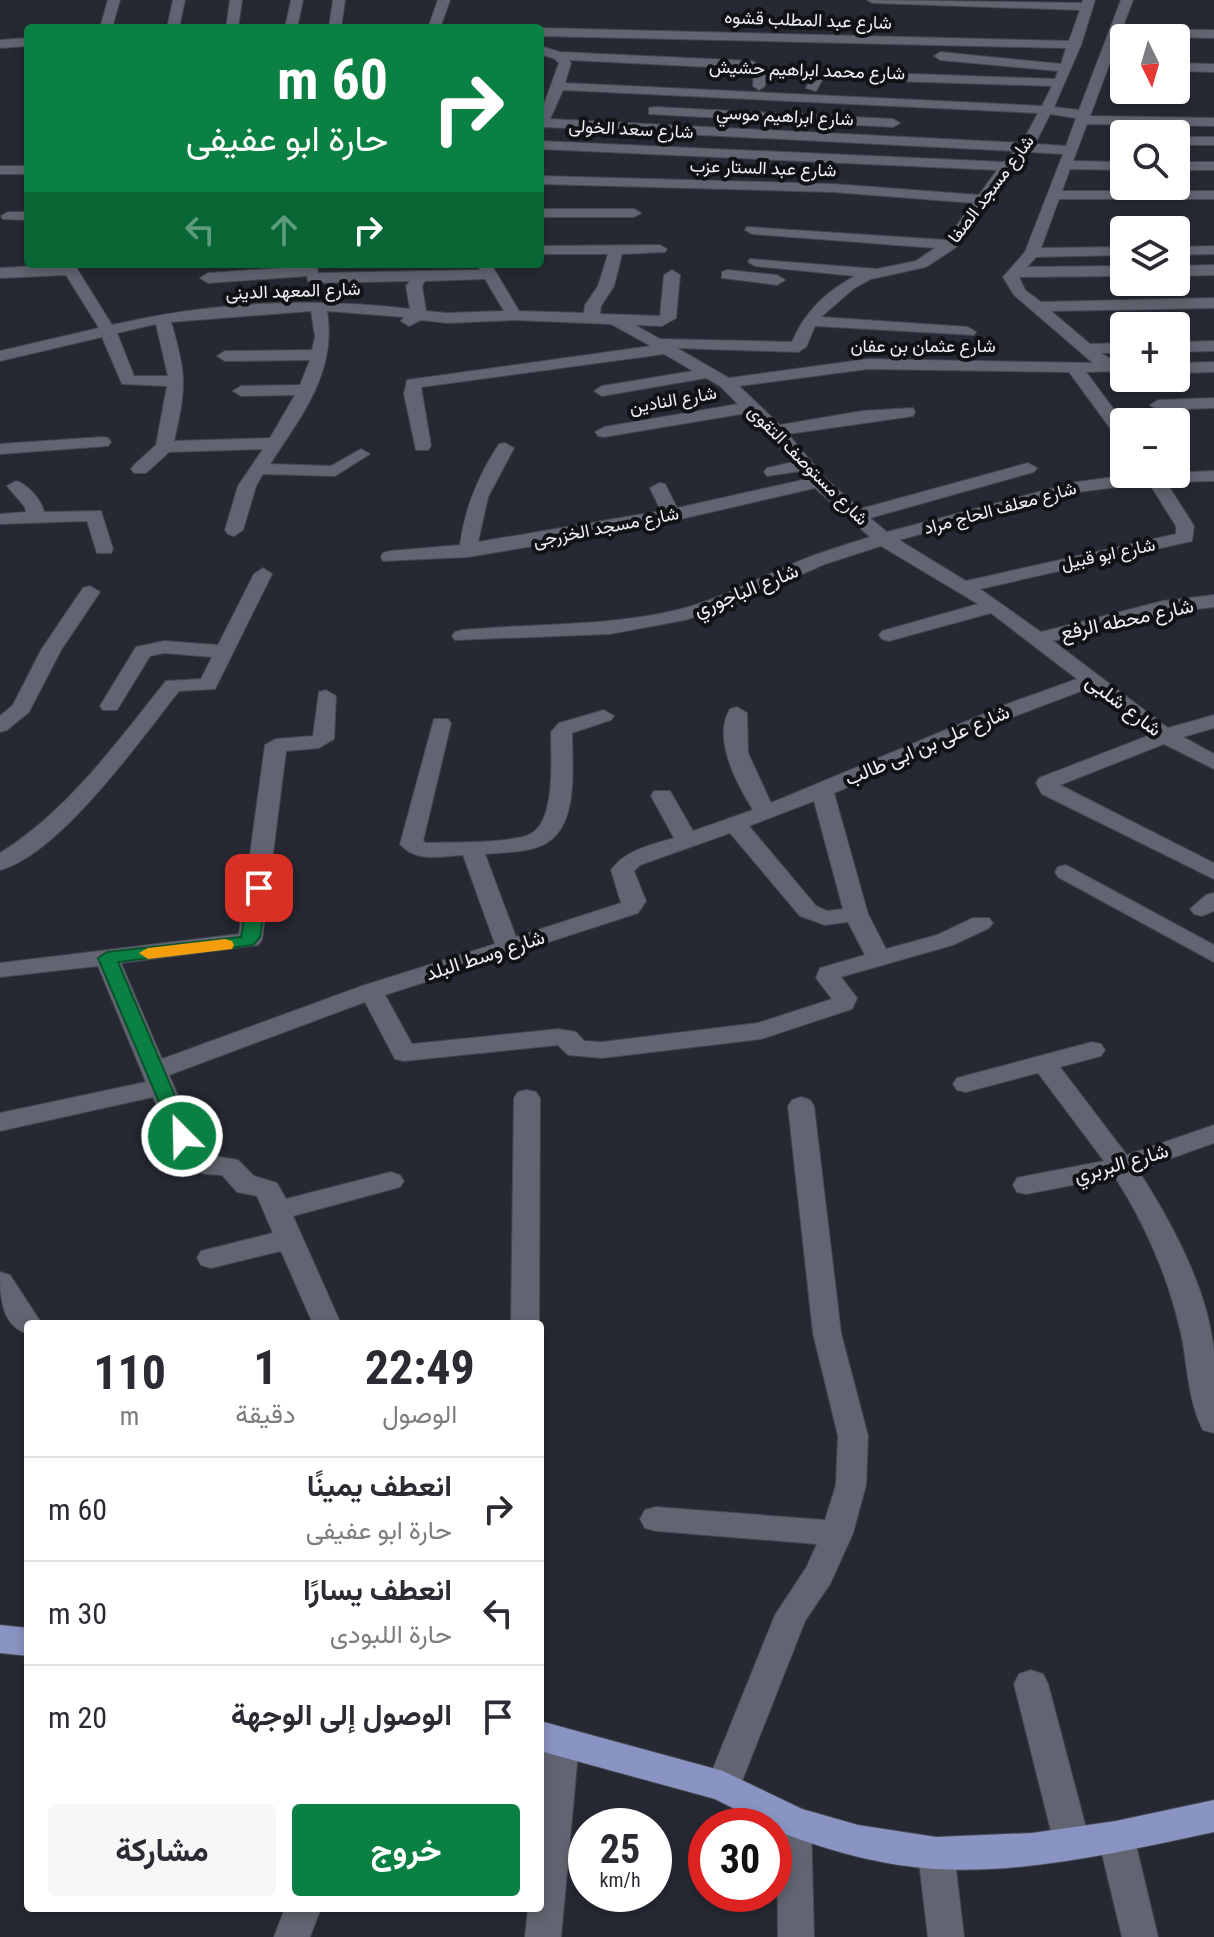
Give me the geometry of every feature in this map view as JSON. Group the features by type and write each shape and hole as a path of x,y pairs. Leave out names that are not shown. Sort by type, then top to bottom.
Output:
{"main road":[{"path":"0,1639 24,1642"},
{"path":"551,1739 723,1786 794,1822 858,1841 936,1853 1032,1849 1116,1837 1214,1816"}],"street":[{"path":"107,24 114,0"},
{"path":"174,24 179,0"},
{"path":"233,24 236,0"},
{"path":"292,24 297,0"},
{"path":"336,24 339,0"},
{"path":"435,24 444,0"},
{"path":"873,0 1088,3"},
{"path":"1118,24 1127,0"},
{"name":"شارع مسجد الصفا","path":"662,346 798,347 809,321 821,307 848,286 866,276 921,264 950,245 1007,166 1027,146 1027,131 1049,104 1060,83 1088,3"},
{"path":"1190,26 1214,26"},
{"name":"شارع عبد المطلب قشوه","path":"544,32 1075,45"},
{"path":"1190,33 1214,34"},
{"path":"544,41 584,39 741,48 847,48 1065,68"},
{"path":"0,44 24,42"},
{"path":"544,51 559,56 752,65 760,70 759,86"},
{"path":"1110,54 1032,253 1011,277 1015,287 1084,349 1110,364"},
{"path":"544,121 557,108 565,63 559,56"},
{"path":"1190,67 1214,68"},
{"path":"812,88 817,77 829,75 1060,83"},
{"path":"560,82 1049,104 1083,118 1214,122"},
{"name":"شارع محمد ابراهيم حشيش","path":"560,82 812,88 1049,104"},
{"path":"579,124 588,109"},
{"path":"632,110 915,124"},
{"name":"شارع ابراهيم موسي","path":"544,124 1071,150"},
{"path":"1190,141 1214,141"},
{"name":"شارع سعد الخولى","path":"544,145 1007,166"},
{"path":"1066,165 1110,166"},
{"path":"1190,166 1214,166"},
{"path":"0,170 24,170"},
{"name":"شارع عبد الستار عزب","path":"544,180 707,183 983,199"},
{"path":"707,183 709,201"},
{"path":"1056,195 1214,195"},
{"path":"544,213 634,213"},
{"path":"8,216 24,216"},
{"path":"932,259 749,237 950,245"},
{"path":"591,319 593,305 601,298 608,284 616,249"},
{"path":"544,250 660,249"},
{"path":"1190,251 1214,250"},
{"path":"1032,253 1110,251"},
{"path":"755,262 881,273"},
{"path":"0,273 57,268"},
{"path":"69,268 107,329 128,381 176,381"},
{"path":"211,289 313,271 420,277 486,269 514,315"},
{"path":"1190,271 1214,270"},
{"path":"234,530 247,486 306,390 319,355 323,337 312,307 313,271"},
{"path":"1015,272 1110,271"},
{"name":"شارع المعهد الدينى","path":"0,356 162,318 211,289 312,307 350,306 458,318 514,315 656,322 668,318 672,275"},
{"path":"727,275 848,286"},
{"path":"371,324 407,322 419,314 414,286 420,277"},
{"path":"1044,313 1214,303"},
{"path":"1044,313 1214,316"},
{"path":"140,469 164,447 176,381 162,318"},
{"name":"شارع مستوصف التقوى","path":"616,320 726,383 776,431 819,482 883,539 994,606 1039,639"},
{"path":"809,321 905,346 968,332"},
{"path":"422,446 412,394 412,384 415,382 662,346"},
{"name":"شارع عثمان بن عفان","path":"726,383 840,365 905,346 1074,367 1110,368"},
{"path":"1190,347 1214,346"},
{"path":"1084,349 1110,348"},
{"path":"225,356 319,355"},
{"path":"1074,367 1110,416"},
{"path":"1190,368 1214,367"},
{"path":"602,391 709,373"},
{"path":"241,391 306,390"},
{"path":"1158,405 1214,403"},
{"name":"شارع النادين","path":"604,432 750,407"},
{"path":"776,431 862,416 907,412"},
{"path":"0,449 102,442"},
{"path":"164,447 275,443"},
{"path":"468,551 472,512 487,476 505,448"},
{"path":"258,469 335,471 361,454"},
{"path":"773,472 805,465"},
{"path":"856,516 1028,468"},
{"name":"شارع معلف الحاج مراد","path":"1190,476 1214,476"},
{"name":"شارع مسجد الخزرجى","path":"390,557 468,551 672,516 819,482"},
{"name":"شارع معلف الحاج مراد","path":"883,539 1077,487 1110,482"},
{"path":"16,486 34,506 36,518"},
{"path":"659,488 672,516"},
{"name":"شارع ابو قبيل","path":"964,587 1185,537 1185,526 1161,488"},
{"path":"0,519 95,515 104,549"},
{"name":"شارع الباجوري","path":"462,636 530,629 610,628 685,614 717,605 818,560 883,539"},
{"path":"0,863 47,828 97,779 173,685 208,685 263,574"},
{"path":"0,726 22,708 51,650 90,592"},
{"name":"شارع محطه الرفع","path":"1039,639 1163,607 1214,601"},
{"path":"889,635 994,606"},
{"name":"شارع شلبى","path":"1039,639 1165,736 1214,763"},
{"path":"110,706 143,651 164,647 224,652"},
{"name":"شارع على بن ابى طالب","path":"766,812 955,731 1090,681"},
{"path":"0,970 250,940 276,745 312,744 323,739 326,696"},
{"path":"737,713 736,740 742,771 766,812"},
{"path":"441,723 411,844 422,850 533,841 549,830 559,800 561,732 566,727 604,716"},
{"path":"1214,721 1048,780 1050,789 1214,872"},
{"path":"822,790 856,914 879,959"},
{"path":"662,796 686,839"},
{"name":"شارع وسط البلد","path":"0,1122 158,1079 371,991 630,908 634,901 623,866 686,839 766,812"},
{"path":"734,823 808,911 825,918 856,914"},
{"path":"472,848 508,948"},
{"path":"1066,872 1214,955"},
{"path":"371,991 404,1053 558,1037 567,1038 577,1049 602,1050 761,1031 788,1024 843,1004 845,998 828,978 829,973 945,940 981,923"},
{"path":"107,958 192,1160 205,1165 229,1166 246,1185 264,1187 325,1320"},
{"path":"966,1084 1092,1050"},
{"path":"1044,1063 1123,1166 1155,1217 1180,1279 1198,1345 1205,1401 1214,1422"},
{"path":"525,1320 527,1098"},
{"path":"723,1786 791,1615 819,1575 837,1533 851,1485 853,1436 825,1320 801,1106"},
{"name":"شارع البربري","path":"1026,1185 1123,1166 1214,1134"},
{"path":"277,1211 391,1181"},
{"path":"211,1258 289,1239"},
{"path":"0,1282 25,1320"},
{"path":"656,1519 837,1533"},
{"path":"1031,1684 1072,1843"},
{"path":"543,1937 551,1739"},
{"path":"794,1822 796,1937"},
{"path":"1116,1837 1140,1937"},
{"path":"936,1853 946,1937"},
{"path":"292,1937 301,1912"}],"slow traffic":[{"path":"148,953 225,945"}],"route":[{"path":"182,1136 107,958 250,940 259,888"}]}
